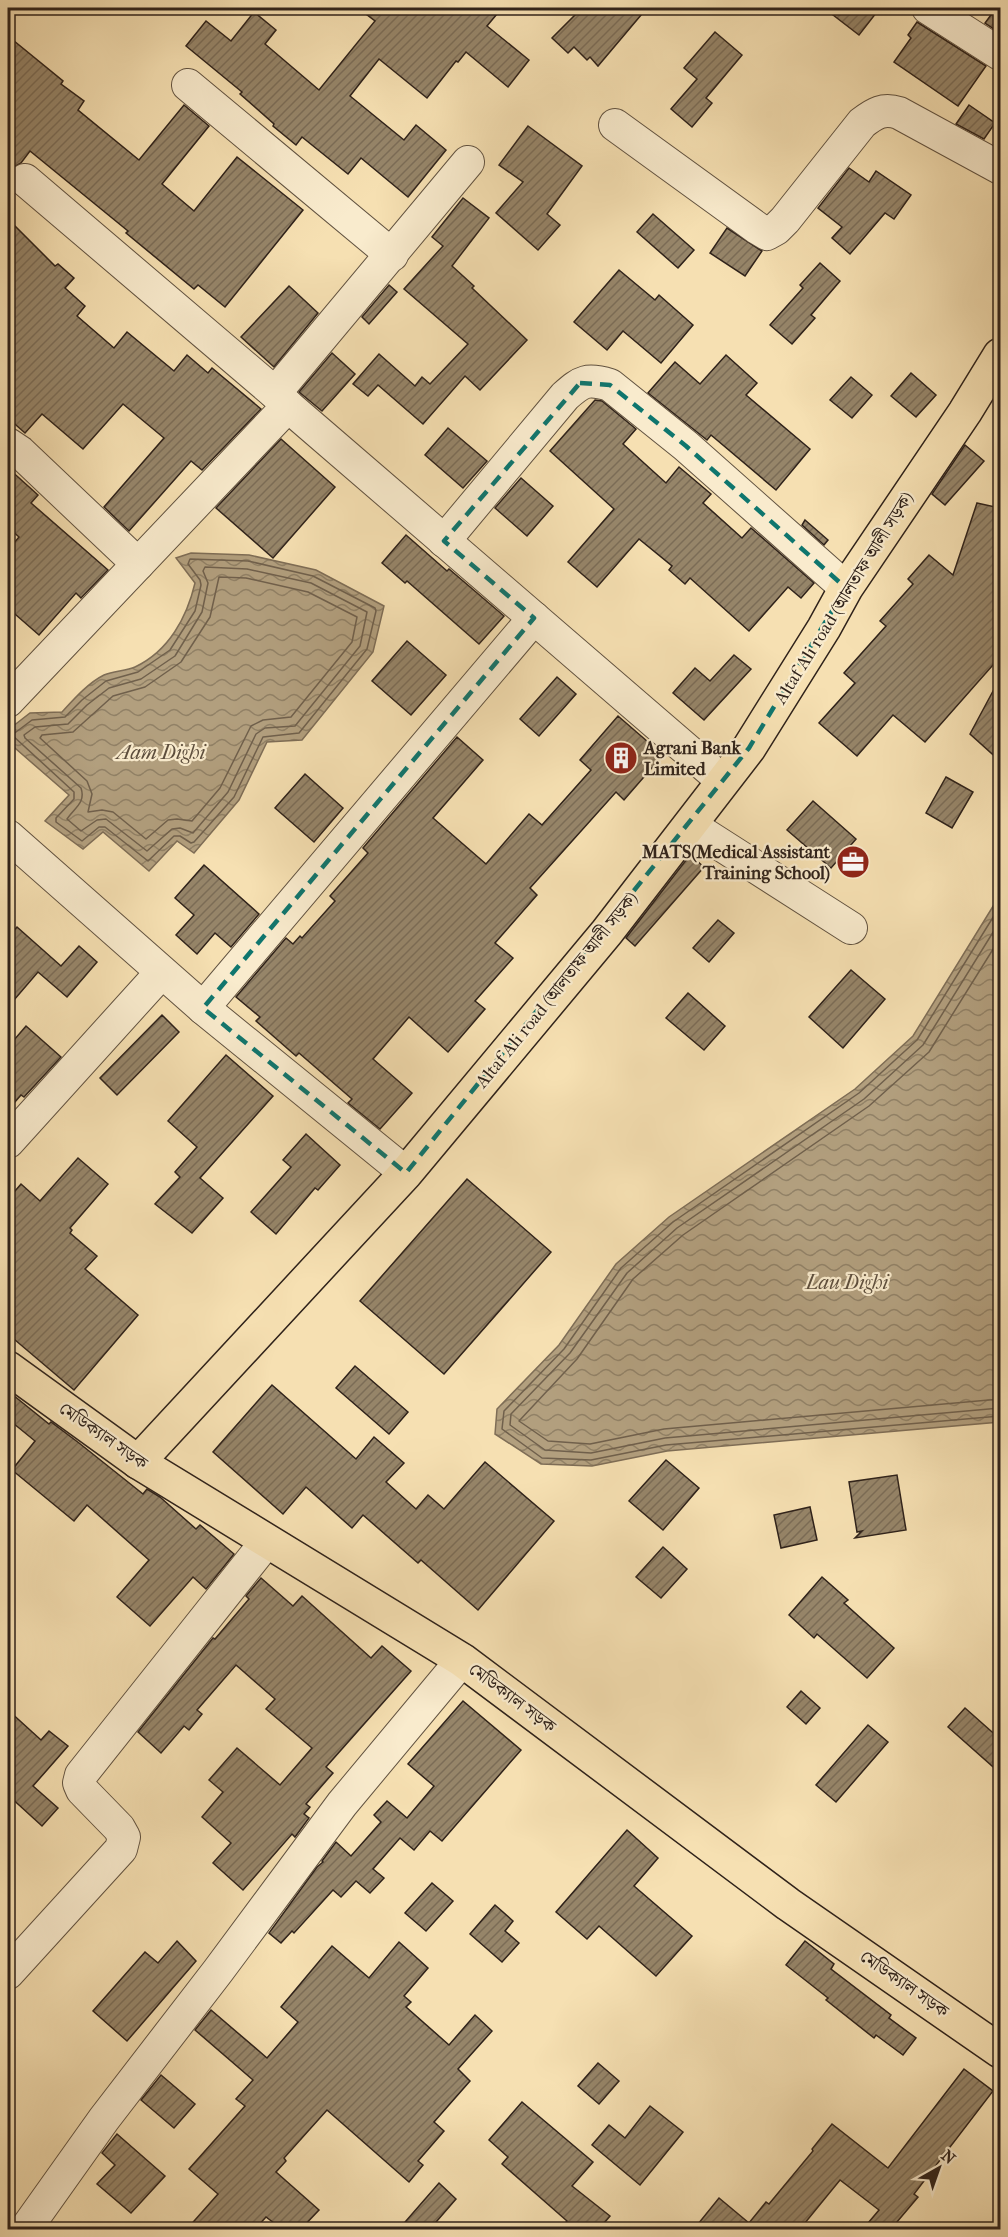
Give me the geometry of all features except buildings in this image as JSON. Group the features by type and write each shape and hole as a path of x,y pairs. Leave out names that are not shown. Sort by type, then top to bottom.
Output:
{"main road":[{"name":"Altaf Ali road (আলতাফ আলী সড়ক)","path":"138,1462 406,1173 607,932 749,748 824,628 846,588 965,412 1000,355"},
{"name":"মেডিক্যাল সড়ক","path":"8,1368 138,1462 462,1660 788,1904 1000,2051"}],"street":[{"path":"928,8 1000,54"},
{"path":"188,85 392,255"},
{"path":"615,125 767,234 785,220 862,123 873,114 887,109 899,113 1000,168"},
{"path":"8,701 138,564 282,399 392,255 468,162"},
{"path":"25,180 723,781"},
{"path":"444,541 565,396 580,383 596,380 609,385 686,446 846,588"},
{"path":"8,444 20,452 138,564"},
{"path":"202,1008 534,618"},
{"path":"690,825 851,928"},
{"path":"8,836 202,1008 406,1173"},
{"path":"8,1142 162,973"},
{"path":"8,1973 121,1849 124,1837 120,1828 82,1790 79,1783 81,1775 267,1541"},
{"path":"26,2229 104,2119 342,1804 462,1660"},
{"path":"8,2223 15,2229"}],"highlighted area":[{"path":"580,383 610,385 686,446 846,588 749,748 406,1173 203,1008 534,618 444,541"}],"water":[{"name":"Aam Dighi","path":"191,553 249,555 316,570 384,606 373,652 302,740 267,742 239,800 194,853 177,841 149,871 103,832 83,849 45,821 69,795 8,742 8,730 30,713 62,712 98,678 135,667 158,652 175,632 192,596 195,583 176,558"},
{"name":"Lau Dighi","path":"1000,895 1000,1422 667,1451 592,1466 541,1464 495,1434 497,1409 559,1345 616,1264 669,1217 855,1089 913,1036"}],"place":[{"name":"Agrani Bank Limited","path":"621,758"},
{"name":"MATS(Medical Assistant Training School)","path":"853,862"}]}
